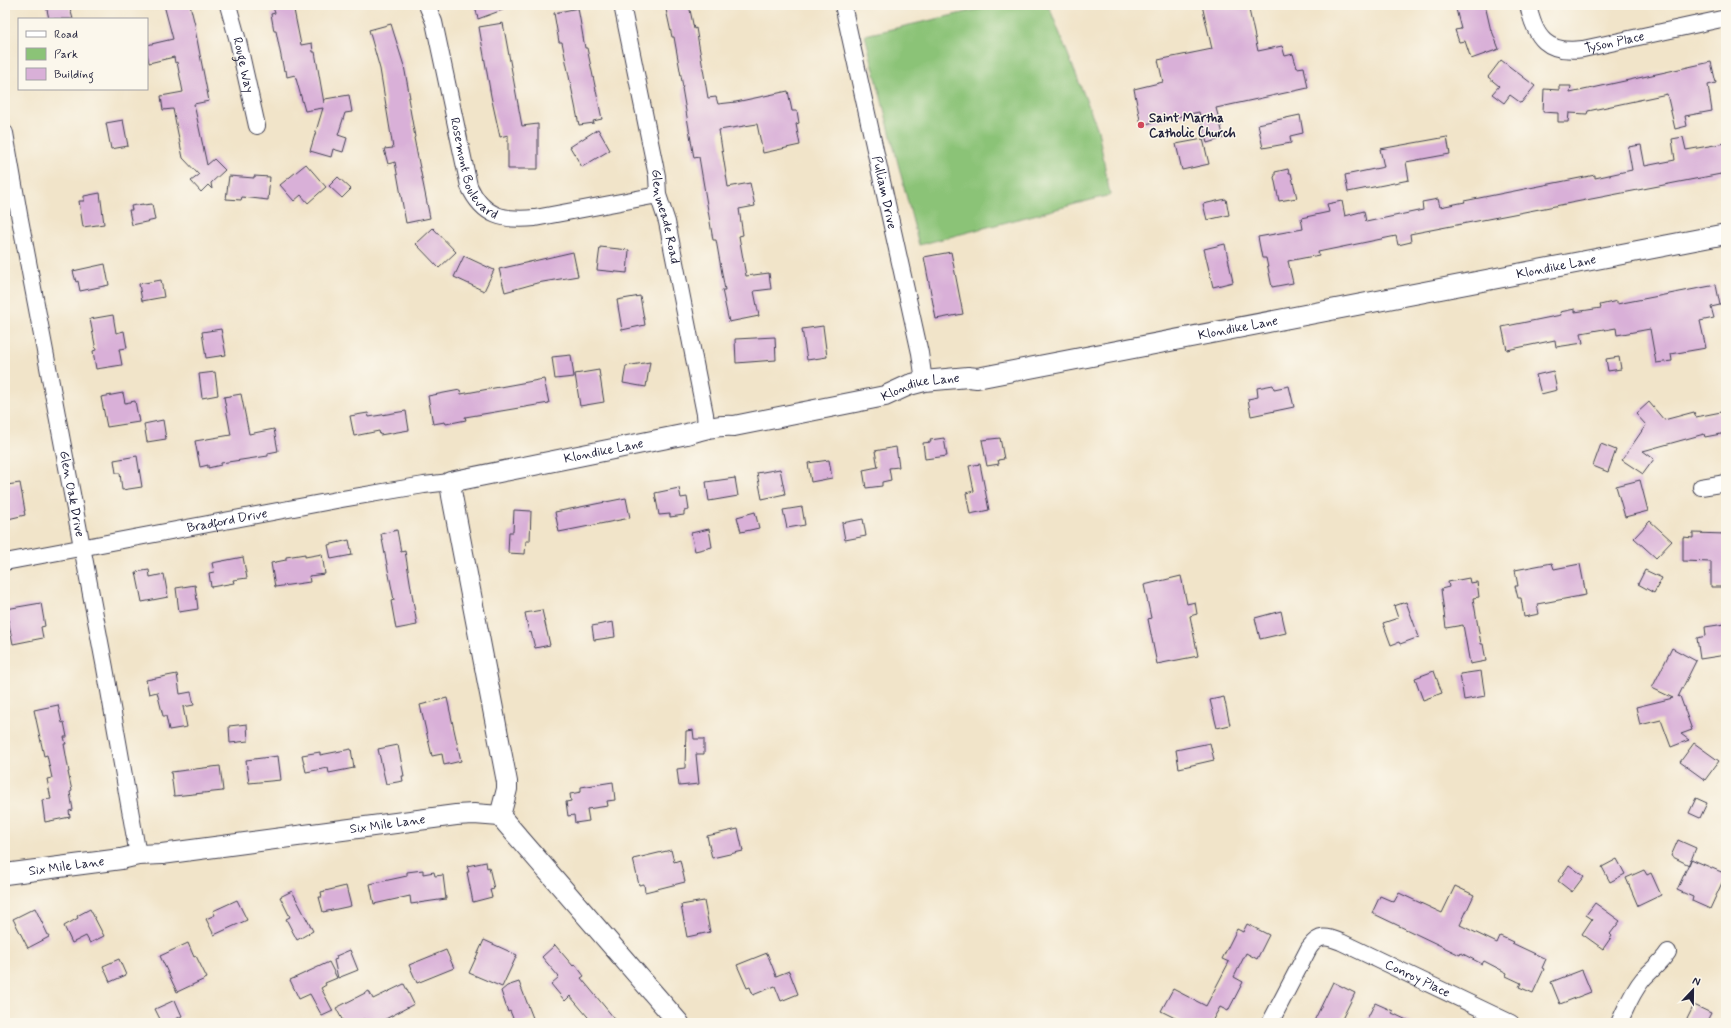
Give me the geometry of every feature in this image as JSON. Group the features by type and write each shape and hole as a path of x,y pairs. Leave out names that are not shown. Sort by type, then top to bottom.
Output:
{"street":[{"name":"Rouge Way","path":"228,5 238,41 257,126"},
{"name":"Rosemont Boulevard","path":"428,5 434,22 469,186 474,196 488,212 503,218 516,220 535,218 658,195"},
{"name":"Glenmeade Road","path":"622,5 657,176 658,195 668,230 705,414 706,427"},
{"name":"Pulliam Drive","path":"843,5 920,353 924,381"},
{"name":"Tyson Place","path":"1528,5 1535,29 1541,37 1556,48 1566,50 1583,49 1726,18"},
{"name":"Glen Oak Drive","path":"5,132 138,855"},
{"name":"Klondike Lane","path":"450,482 686,434 706,427 718,425 734,426 885,396 909,385 924,381 968,377 977,378 1726,234"},
{"name":"Bradford Drive","path":"5,562 424,484 450,482"},
{"path":"450,482 507,782 507,789 500,816 679,1023"},
{"path":"1701,487 1726,483"},
{"name":"Six Mile Lane","path":"5,874 121,859 138,855 162,854 456,815 474,814 500,816"},
{"name":"Conroy Place","path":"1270,1023 1309,948 1315,940 1323,938 1330,938 1341,942 1511,1023"},
{"path":"1619,1023 1636,989 1663,960 1668,952"}],"green space":[{"path":"998,5 1042,5 1050,9 1098,130 1110,195 919,245 865,35"}],"building":[{"path":"46,5 69,5 73,18 49,18"},
{"path":"164,5 190,5 196,29 209,101 194,104 207,165 214,159 225,170 211,183 212,189 208,185 201,192 191,181 199,175 183,158 173,109 163,110 161,96 183,92 177,62 175,63 174,57 149,63 148,58 148,45 173,39"},
{"path":"272,5 293,5 301,45 312,43 313,52 315,52 324,103 325,99 349,95 352,112 345,113 338,135 347,138 343,152 333,149 331,157 310,151 323,108 305,111 295,75 287,77 286,70 284,71 276,31 274,31 271,14 275,13"},
{"path":"475,5 512,5 513,6 478,19"},
{"path":"665,5 689,5 694,29 696,28 708,98 716,97 718,104 736,102 788,91 792,111 797,111 799,123 796,124 800,145 763,153 757,124 719,130 728,187 750,183 755,206 739,209 743,235 739,236 746,276 769,273 771,289 754,291 759,316 729,322 722,290 725,290 716,240 713,240 699,157 694,158 674,37 672,37"},
{"path":"1202,5 1248,5 1258,51 1282,46 1285,56 1293,54 1297,68 1304,67 1308,88 1216,108 1224,138 1207,143 1199,112 1141,125 1134,89 1163,82 1158,60 1212,49"},
{"path":"1455,5 1485,5 1491,31 1499,49 1471,59 1465,41 1459,42 1455,30 1461,29"},
{"path":"578,8 585,48 587,48 602,119 593,121 594,123 579,125 562,42 559,42 554,13"},
{"path":"503,23 522,126 538,124 538,169 508,169 508,135 500,137 479,27"},
{"path":"391,24 404,66 410,98 408,98 414,138 430,218 406,223 395,162 388,164 384,149 393,148 380,69 369,30"},
{"path":"1501,60 1535,86 1521,103 1510,95 1504,103 1492,94 1499,86 1488,77"},
{"path":"1711,62 1716,83 1708,85 1712,111 1685,116 1687,126 1675,129 1667,94 1588,111 1587,114 1569,113 1568,122 1558,122 1558,113 1543,112 1544,89 1559,90 1559,86 1571,86 1570,93"},
{"path":"1300,115 1303,133 1290,136 1291,143 1263,148 1258,124"},
{"path":"123,120 128,146 111,149 106,123"},
{"path":"598,129 610,150 582,167 570,147"},
{"path":"1447,137 1450,154 1406,162 1409,180 1348,192 1345,175 1384,167 1380,149"},
{"path":"1683,137 1686,150 1726,143 1726,173 1410,234 1411,242 1398,245 1396,236 1318,252 1319,255 1288,261 1293,283 1272,287 1266,258 1262,258 1258,237 1303,229 1301,218 1329,212 1327,204 1342,201 1345,216 1364,211 1366,222 1423,210 1422,202 1438,199 1440,207 1595,175 1595,178 1632,170 1628,147 1641,145 1645,166 1675,160 1672,139"},
{"path":"1203,139 1209,164 1182,170 1176,144"},
{"path":"306,164 326,187 308,203 301,195 294,201 280,185"},
{"path":"1288,169 1289,173 1291,173 1297,198 1279,201 1274,177 1275,172"},
{"path":"229,176 254,178 254,176 270,177 268,200 242,197 241,200 226,199"},
{"path":"338,177 351,189 342,198 329,186"},
{"path":"100,193 104,224 83,227 79,201 84,201 84,196"},
{"path":"1226,199 1229,215 1207,220 1203,204"},
{"path":"152,204 155,220 132,225 129,210 132,210 131,206"},
{"path":"433,228 456,252 439,268 416,244"},
{"path":"1225,244 1233,282 1213,287 1204,249"},
{"path":"600,247 629,250 627,273 597,270"},
{"path":"573,252 578,276 537,283 505,292 499,269"},
{"path":"951,252 963,314 936,319 924,257"},
{"path":"464,256 494,270 484,291 454,277"},
{"path":"105,264 109,285 80,291 78,281 76,282 73,271"},
{"path":"161,280 164,297 142,301 139,284"},
{"path":"1716,285 1720,305 1711,307 1714,318 1700,321 1706,348 1671,354 1672,361 1656,363 1650,329 1617,335 1616,328 1604,329 1581,333 1583,343 1556,347 1555,340 1507,350 1502,327 1561,315 1560,312 1575,309 1575,312 1601,308 1600,305 1617,301 1617,304"},
{"path":"640,296 645,325 622,330 617,300"},
{"path":"113,315 116,333 124,331 127,348 119,349 122,365 96,369 93,351 96,350 90,319"},
{"path":"823,326 827,357 807,360 802,329"},
{"path":"221,329 226,355 206,358 202,332"},
{"path":"775,337 776,360 736,363 735,339"},
{"path":"571,355 574,377 555,379 552,357"},
{"path":"1619,357 1621,369 1608,371 1606,359"},
{"path":"650,362 646,387 623,383 626,366"},
{"path":"599,370 604,402 580,406 575,374"},
{"path":"1553,371 1557,390 1541,394 1536,375"},
{"path":"215,372 218,395 202,398 199,374"},
{"path":"544,379 549,403 465,417 466,420 446,424 445,422 433,424 428,396 460,390 461,394"},
{"path":"1273,385 1274,389 1289,386 1294,407 1251,416 1248,399 1258,397 1257,388"},
{"path":"123,393 125,403 135,401 139,422 107,427 101,397"},
{"path":"241,394 249,434 274,429 278,451 268,453 268,456 221,463 221,465 208,468 208,465 200,467 195,441 231,435 224,397"},
{"path":"1649,402 1664,420 1694,412 1696,417 1726,411 1726,433 1705,437 1704,434 1643,451 1654,459 1643,474 1622,460 1646,425 1636,414"},
{"path":"406,411 409,430 380,435 379,431 354,436 350,416 368,413 369,417"},
{"path":"163,420 166,439 147,442 144,424"},
{"path":"944,438 947,456 925,459 923,443 931,442 930,440"},
{"path":"1000,438 1004,459 998,460 999,464 987,466 982,440"},
{"path":"1601,444 1616,450 1608,472 1593,466"},
{"path":"896,447 899,467 889,468 891,480 882,482 882,486 866,488 863,470 878,467 875,451"},
{"path":"137,456 142,487 122,490 120,473 116,473 114,460"},
{"path":"829,460 832,478 811,482 808,463"},
{"path":"980,464 989,510 970,514 966,493 974,491 969,466"},
{"path":"780,469 785,494 762,499 757,473"},
{"path":"735,478 738,496 709,501 706,482"},
{"path":"1640,480 1648,511 1625,517 1616,486"},
{"path":"20,483 25,515 8,519 5,501 7,485"},
{"path":"679,488 681,498 687,497 689,510 684,511 684,515 670,517 670,514 659,515 655,493"},
{"path":"626,498 630,518 559,532 555,512"},
{"path":"802,507 805,525 787,528 783,510"},
{"path":"514,510 531,511 530,541 526,541 525,554 508,553 509,532 513,532"},
{"path":"755,512 759,528 741,532 737,517"},
{"path":"863,519 866,536 845,540 842,523"},
{"path":"1650,521 1672,541 1656,558 1634,538"},
{"path":"709,529 712,547 695,551 691,533"},
{"path":"397,530 401,552 405,551 417,625 396,629 391,601 394,600 381,534"},
{"path":"1693,533 1726,534 1726,587 1711,587 1711,562 1683,561 1683,537 1693,538"},
{"path":"349,540 352,555 331,559 328,545"},
{"path":"305,554 305,557 322,554 325,574 309,576 310,582 275,587 271,563 286,560 286,557"},
{"path":"243,557 247,578 233,580 234,583 211,587 209,573 214,572 212,563"},
{"path":"1552,563 1554,569 1580,564 1586,595 1537,604 1539,614 1524,617 1521,598 1518,598 1515,586 1518,586 1515,570"},
{"path":"149,570 150,577 164,574 168,597 142,602 136,572"},
{"path":"1645,570 1662,578 1654,593 1638,584"},
{"path":"1181,576 1187,604 1195,602 1197,614 1190,616 1198,656 1157,664 1148,619 1151,618 1144,585"},
{"path":"1469,578 1470,583 1477,582 1479,597 1473,598 1481,644 1483,644 1486,661 1470,664 1463,625 1446,628 1441,589 1449,587 1448,582"},
{"path":"195,585 198,609 179,612 176,588"},
{"path":"1406,602 1419,637 1400,644 1399,642 1391,645 1383,623 1398,618 1394,606"},
{"path":"41,603 45,626 41,627 43,638 13,644 6,609"},
{"path":"542,610 550,645 535,648 531,632 529,633 525,613"},
{"path":"1281,611 1286,633 1260,639 1255,618"},
{"path":"613,622 615,637 594,640 592,626"},
{"path":"1725,624 1726,655 1700,659 1697,638 1706,636 1705,627"},
{"path":"1672,648 1696,661 1678,697 1680,696 1692,730 1681,734 1689,740 1671,747 1661,720 1640,725 1636,707 1673,698 1652,688"},
{"path":"1434,671 1442,693 1423,700 1415,678"},
{"path":"1481,671 1485,696 1464,700 1460,674"},
{"path":"177,674 180,694 191,692 194,705 183,707 187,727 169,730 166,716 163,716 157,692 149,694 146,680"},
{"path":"1224,697 1230,725 1217,728 1210,700"},
{"path":"447,698 461,761 444,765 442,754 432,756 420,705"},
{"path":"58,705 67,737 64,737 66,744 64,744 72,791 70,792 73,810 69,811 70,817 45,822 42,800 51,799 47,779 52,778 47,755 44,756 34,710"},
{"path":"247,724 248,741 230,743 229,726"},
{"path":"693,730 694,739 704,739 704,754 696,754 699,784 679,786 677,769 685,768 686,731"},
{"path":"1210,743 1214,760 1179,768 1176,750"},
{"path":"1694,743 1719,761 1705,780 1680,762"},
{"path":"398,745 404,776 402,776 403,781 386,784 378,749"},
{"path":"351,749 354,768 329,773 328,768 306,772 302,755 320,752 320,755"},
{"path":"278,756 281,780 249,783 246,760"},
{"path":"220,766 223,791 174,796 171,772"},
{"path":"613,782 615,800 607,801 608,806 587,809 589,821 575,823 574,815 568,816 566,802 571,801 570,794 581,792 581,787"},
{"path":"1696,798 1707,803 1700,818 1689,813"},
{"path":"738,829 743,851 712,858 707,836"},
{"path":"1678,840 1696,848 1689,865 1671,856"},
{"path":"671,850 674,862 680,860 685,882 645,892 644,884 639,885 633,859"},
{"path":"1617,859 1625,874 1610,882 1602,867"},
{"path":"1691,859 1726,874 1710,909 1692,901 1693,897 1677,890"},
{"path":"486,862 487,868 489,867 494,889 490,890 492,897 473,902 467,866"},
{"path":"1569,865 1584,876 1572,892 1558,881"},
{"path":"423,870 423,874 434,872 435,876 443,875 446,899 411,904 410,896 374,904 370,884 407,876 407,872"},
{"path":"1644,870 1647,875 1651,873 1661,895 1638,906 1626,878"},
{"path":"346,886 351,906 323,912 319,897 322,897 321,892"},
{"path":"1455,886 1474,895 1460,925 1497,943 1500,936 1546,959 1542,968 1544,969 1533,993 1519,987 1521,983 1506,976 1507,973 1484,961 1482,964 1461,953 1460,955 1372,913 1380,896 1394,902 1399,893 1442,913"},
{"path":"292,891 313,931 297,940 286,919 290,917 280,897"},
{"path":"237,900 247,920 214,935 206,919 215,915 213,911"},
{"path":"704,901 710,932 687,937 681,905"},
{"path":"1595,903 1620,921 1610,934 1612,936 1603,949 1582,934 1592,919 1586,915"},
{"path":"35,908 49,937 28,948 13,919"},
{"path":"90,909 104,936 90,943 86,936 72,943 64,926 78,918 77,916"},
{"path":"1247,924 1269,935 1257,959 1246,953 1234,977 1243,982 1228,1011 1220,1007 1211,1023 1185,1023 1161,1011 1173,989 1206,1006 1229,962 1222,959 1237,929 1243,932"},
{"path":"484,940 517,955 502,987 469,973"},
{"path":"188,943 194,957 196,956 207,978 177,992 160,956"},
{"path":"555,945 573,966 575,964 584,976 581,978 614,1018 608,1023 593,1023 570,996 565,1001 551,984 559,977 542,957"},
{"path":"350,950 358,970 338,978 334,960 337,959 336,956"},
{"path":"446,950 454,968 417,983 409,965"},
{"path":"767,953 776,976 789,971 798,994 781,1001 775,986 753,995 750,987 747,988 737,965"},
{"path":"119,959 126,975 110,982 103,966"},
{"path":"329,962 337,978 325,983 326,985 321,988 333,1011 322,1016 310,994 299,999 290,980"},
{"path":"1582,970 1591,992 1560,1004 1551,982"},
{"path":"519,982 533,1018 520,1023 515,1023 510,1011 508,1012 501,991 507,986"},
{"path":"1333,982 1355,993 1340,1023 1313,1023"},
{"path":"404,984 414,1004 378,1023 366,1023 364,1019 356,1023 344,1023 336,1008 369,991 373,999"},
{"path":"175,1000 182,1016 167,1023 162,1023 155,1009"},
{"path":"1375,1003 1393,1011 1392,1013 1413,1023 1365,1023"},
{"path":"1694,1005 1711,1013 1706,1023 1685,1023"}],"place":[{"name":"Saint Martha Catholic Church","path":"1141,125"}]}
